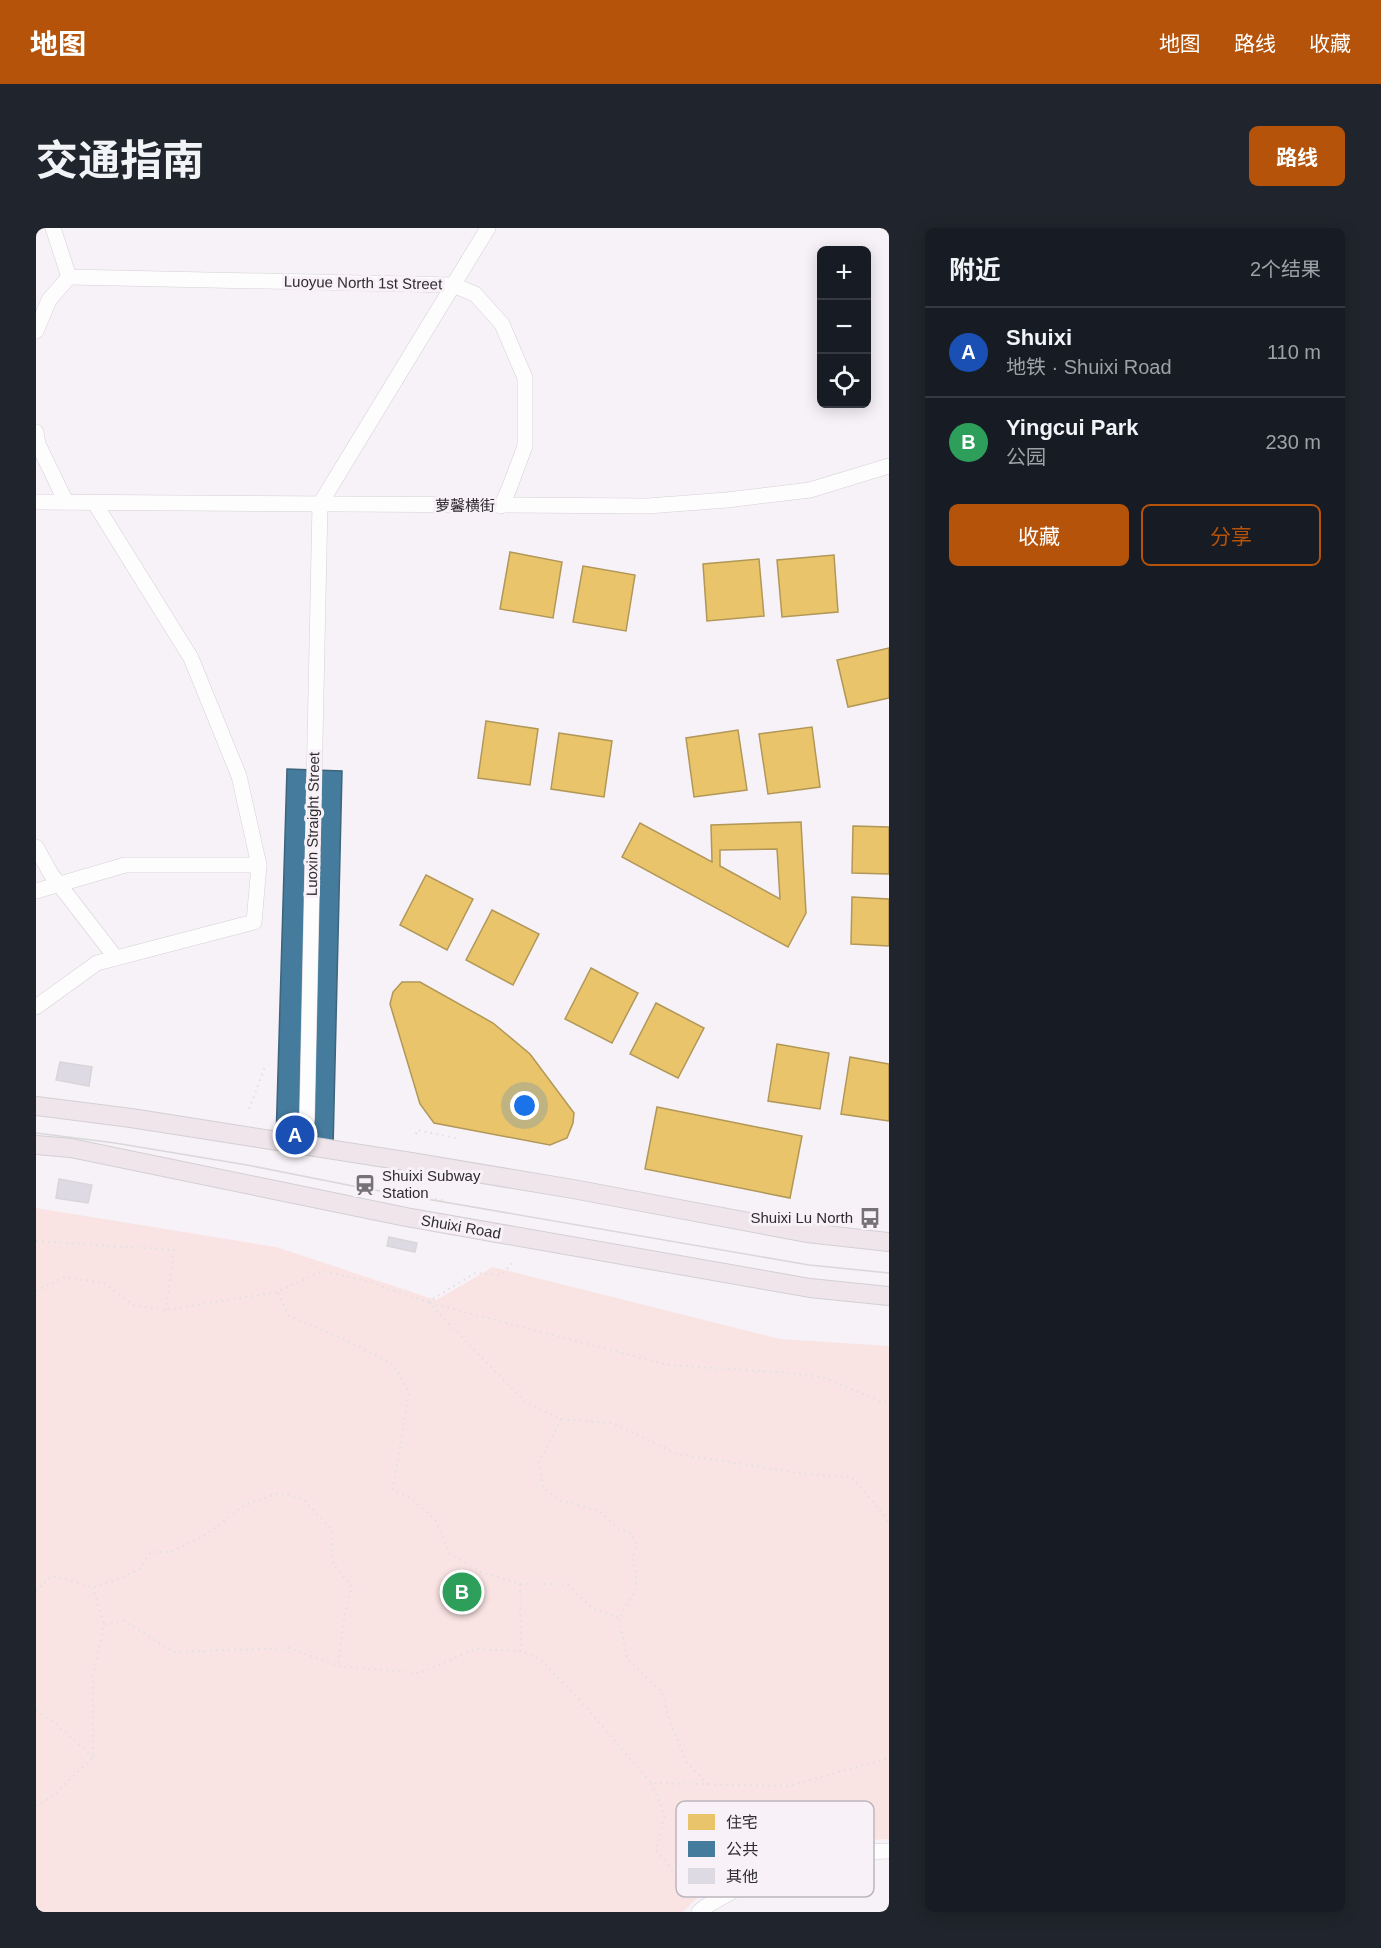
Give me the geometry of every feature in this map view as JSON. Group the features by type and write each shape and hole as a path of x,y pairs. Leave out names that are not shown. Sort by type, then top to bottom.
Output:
{"main road":[{"path":"36,1106 131,1118 504,1177 807,1233 889,1242"},
{"name":"Shuixi Road","path":"36,1145 71,1148 418,1220 810,1288 889,1296"}],"street":[{"path":"36,331 49,300 69,277 53,228"},
{"path":"321,504 488,228"},
{"name":"Luoyue North 1st Street","path":"69,277 453,285 475,294 502,324 525,378 525,446 501,506"},
{"path":"36,432 38,444 66,502"},
{"name":"萝馨横街","path":"36,502 617,507 727,500 810,490 889,466"},
{"path":"36,1007 97,963 254,922 259,865 239,776 191,658 94,502"},
{"name":"Luoxin Straight Street","path":"304,1145 307,1106 321,504"},
{"path":"36,847 51,874 117,958"},
{"path":"36,891 125,865 259,865"},
{"path":"874,1852 889,1851"},
{"path":"695,1907 705,1907 722,1897"}],"path":[{"path":"249,1109 266,1064"},
{"path":"416,1134 417,1130 460,1139"},
{"path":"406,1193 447,1201"},
{"path":"36,1241 174,1250 166,1310"},
{"path":"428,1302 475,1273 502,1275 512,1263"},
{"path":"36,1291 64,1277 104,1283 133,1305 166,1310 277,1293 322,1271 368,1281 428,1302 668,1365 822,1377 883,1402 889,1402"},
{"path":"277,1293 289,1316 393,1364 409,1392 393,1490 412,1499 435,1519 450,1554 482,1572 520,1584 567,1584 592,1608 619,1618"},
{"path":"428,1302 525,1402 561,1419 612,1423 677,1454 805,1474 851,1477 889,1522"},
{"path":"561,1419 539,1462 543,1488 561,1501 598,1510 618,1528 631,1533 637,1546 632,1559 636,1573 636,1589 619,1618 627,1659 662,1692 670,1722 687,1763 710,1785"},
{"path":"36,1591 51,1576 93,1587 114,1581 139,1569 151,1552 171,1552 204,1536 245,1505 279,1493 303,1499 332,1530 333,1564 352,1586 345,1613 338,1666"},
{"path":"520,1584 521,1651"},
{"path":"36,1806 53,1796 93,1757 93,1676 104,1625 93,1587"},
{"path":"104,1625 124,1622 174,1652 289,1648 338,1666 420,1673 475,1648 521,1651 540,1659 578,1698 651,1783 665,1815 656,1850 676,1875"},
{"path":"36,1711 54,1722 93,1757"},
{"path":"651,1783 788,1786 889,1758"}],"shaded area":[{"path":"36,1208 276,1247 436,1300 493,1267 780,1339 889,1346 889,1839 874,1840 874,1801 676,1801 676,1897 698,1897 683,1912 36,1912"}],"building: 住宅":[{"path":"510,552 562,562 553,618 500,609"},
{"path":"834,555 838,612 782,617 777,560"},
{"path":"759,559 764,616 707,621 703,564"},
{"path":"583,566 635,575 626,631 573,622"},
{"path":"889,648 889,698 848,707 837,660"},
{"path":"486,721 538,729 530,785 478,778"},
{"path":"812,727 820,787 768,794 759,734"},
{"path":"738,730 747,790 694,797 686,738"},
{"path":"559,733 612,741 604,797 551,789"},
{"path":"801,822 806,913 788,947 622,857 640,823 712,862 711,825","holes":["777,849 780,899 720,866 720,850"]},
{"path":"853,826 889,827 889,874 852,873"},
{"path":"426,875 473,899 447,950 400,925"},
{"path":"852,897 889,899 889,946 851,944"},
{"path":"492,910 539,934 513,985 466,960"},
{"path":"591,968 638,993 612,1043 565,1019"},
{"path":"402,982 420,982 493,1023 530,1054 574,1113 567,1138 550,1145 434,1123 420,1104 390,1004 393,992"},
{"path":"656,1003 704,1028 678,1078 630,1054"},
{"path":"777,1044 829,1053 820,1109 768,1101"},
{"path":"850,1057 889,1064 889,1121 841,1114"},
{"path":"657,1107 802,1136 790,1198 645,1169"}],"building: 公共":[{"path":"287,769 342,771 333,1148 276,1140"}],"building: 其他":[{"path":"60,1062 92,1067 89,1086 56,1080"},
{"path":"59,1179 92,1185 88,1203 56,1198"},
{"path":"389,1237 417,1243 415,1252 387,1246"}],"tram line":[{"path":"36,1133 115,1143 247,1165 363,1188 809,1265 889,1273"}],"place":[{"name":"Shuixi","path":"295,1135"},
{"name":"Shuixi Subway Station","path":"365,1185"},
{"name":"Shuixi Lu North","path":"870,1218"},
{"name":"Yingcui Park","path":"462,1592"}]}
